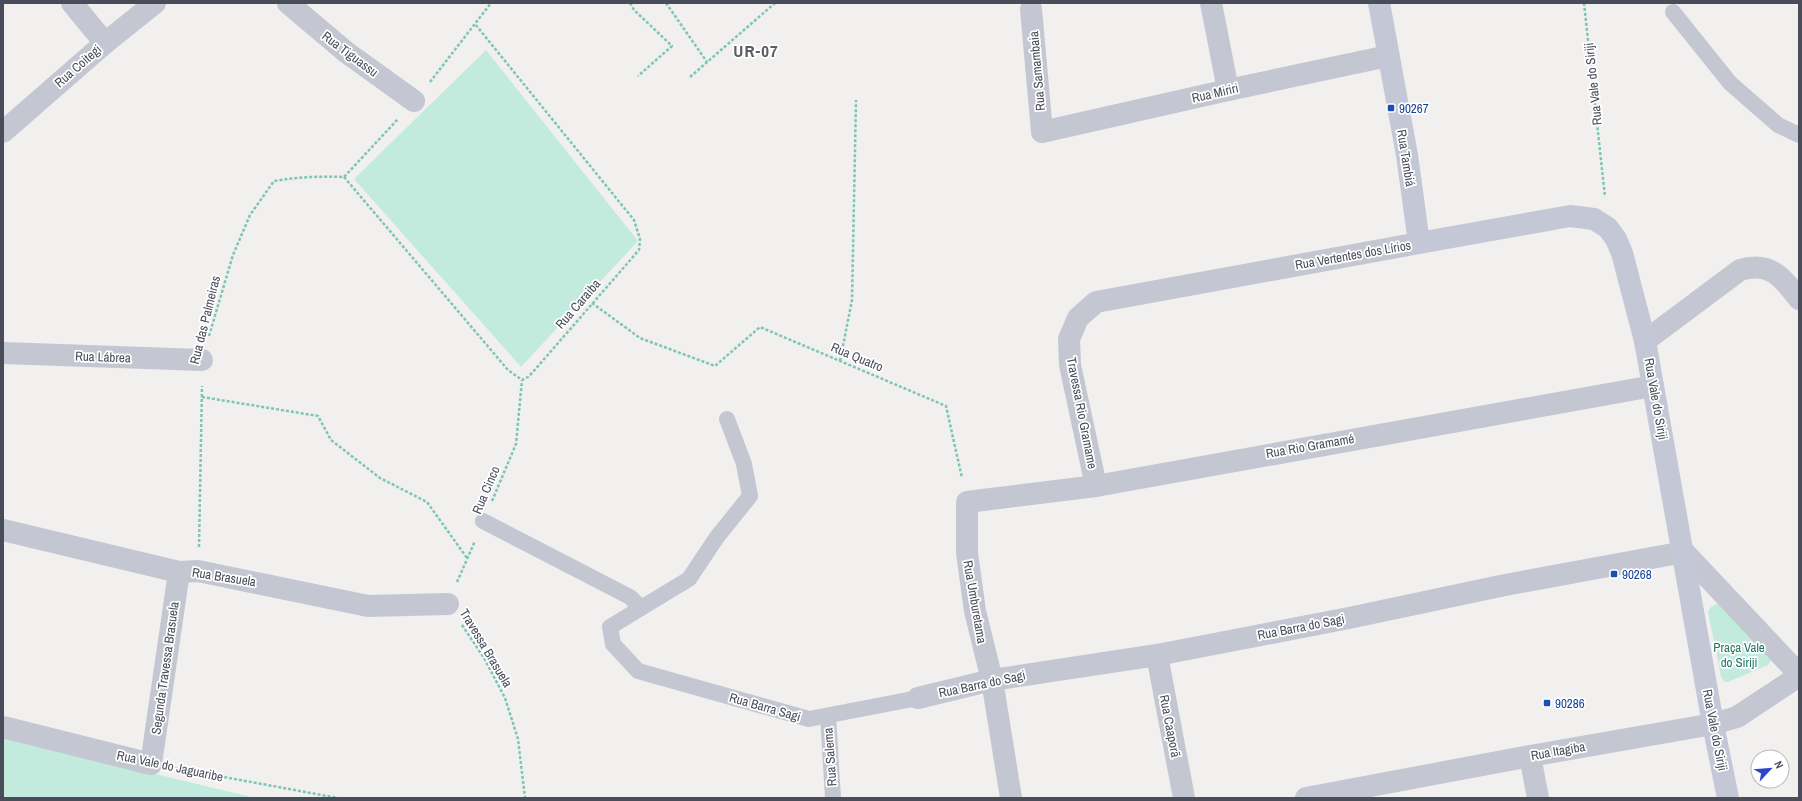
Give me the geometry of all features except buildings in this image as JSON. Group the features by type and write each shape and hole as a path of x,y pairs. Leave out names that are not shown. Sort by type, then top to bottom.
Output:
{"street":[{"path":"72,3 106,42"},
{"name":"Rua Coitegi","path":"3,132 106,42 155,3"},
{"name":"Rua Tiguassu","path":"288,3 346,52 414,101"},
{"path":"1211,3 1228,90"},
{"name":"Rua Tambiá","path":"1379,3 1407,156 1419,243"},
{"name":"Rua Samambaia","path":"1031,9 1042,132"},
{"name":"Rua Miriri","path":"1042,132 1388,56"},
{"name":"Rua Vertentes dos Lírios","path":"1096,302 1570,216 1594,219 1608,228"},
{"name":"Rua Vale do Siriji","path":"1608,228 1616,239 1622,253 1645,341 1684,552 1713,724 1728,798"},
{"path":"1645,341 1740,270 1752,266 1776,273 1786,282 1799,299"},
{"name":"Travessa Rio Gramame","path":"1096,302 1078,318 1069,339 1070,365 1096,486"},
{"name":"Rua Lábrea","path":"3,353 202,360"},
{"name":"Rua Rio Gramamé","path":"967,502 1096,486 1654,386"},
{"name":"Rua Umburetama","path":"967,502 967,554 975,611 992,680 1011,798"},
{"name":"Rua Brasuela","path":"3,530 188,571 368,606 448,604"},
{"path":"1684,552 1799,675"},
{"name":"Rua Barra do Sagi","path":"918,698 992,680 1157,655 1349,618 1506,584 1684,552"},
{"name":"Segunda Travessa Brasuela","path":"151,764 188,571"},
{"name":"Rua Caaporã","path":"1157,655 1184,798"},
{"name":"Rua Itagiba","path":"1306,798 1356,793 1530,756 1713,724 1737,717 1799,675"},
{"name":"Rua Vale do Jaguaribe","path":"3,727 151,764"},
{"path":"1530,756 1538,798"}],"lane":[{"path":"1673,12 1730,83 1778,125 1799,135"},
{"path":"483,521 630,597 641,608 688,579 716,537 750,496 744,464 727,419"},
{"name":"Rua Barra Sagi","path":"641,608 610,627 613,644 638,671 809,719 918,698"},
{"name":"Rua Salema","path":"828,716 833,798"}],"path":[{"path":"630,3 634,10 672,46 638,76"},
{"path":"666,3 707,62"},
{"path":"690,77 775,3"},
{"name":"Rua Vale do Siriji","path":"1584,3 1608,228"},
{"name":"Rua Caraiba","path":"475,24 634,220 640,239 639,250 528,377 522,380"},
{"path":"840,361 852,300 856,100"},
{"name":"Rua das Palmeiras","path":"188,571 202,397 202,360 233,255 250,215 274,181 296,177 344,177 508,370 522,380"},
{"name":"Rua Quatro","path":"592,302 640,338 715,366 760,327 946,406 967,502"},
{"name":"Rua Cinco","path":"448,604 516,444 522,380"},
{"path":"202,397 318,416 331,440 380,478 427,502 467,558"},
{"name":"Travessa Brasuela","path":"448,604 484,658 504,698 518,739 524,798"},
{"name":"Rua Vale do Jaguaribe","path":"151,764 338,798"}],"green space":[{"path":"486,50 638,241 521,367 354,179"},
{"name":"Praça Vale do Siriji","path":"1716,604 1721,604 1771,660 1768,665 1725,682 1721,677 1708,612 1710,608"},
{"path":"3,737 255,798 3,798"}],"place":[{"name":"90267","path":"1391,108"},
{"name":"90268","path":"1614,574"},
{"name":"90286","path":"1547,703"}],"district":[{"name":"UR-07","path":"756,50"}]}
